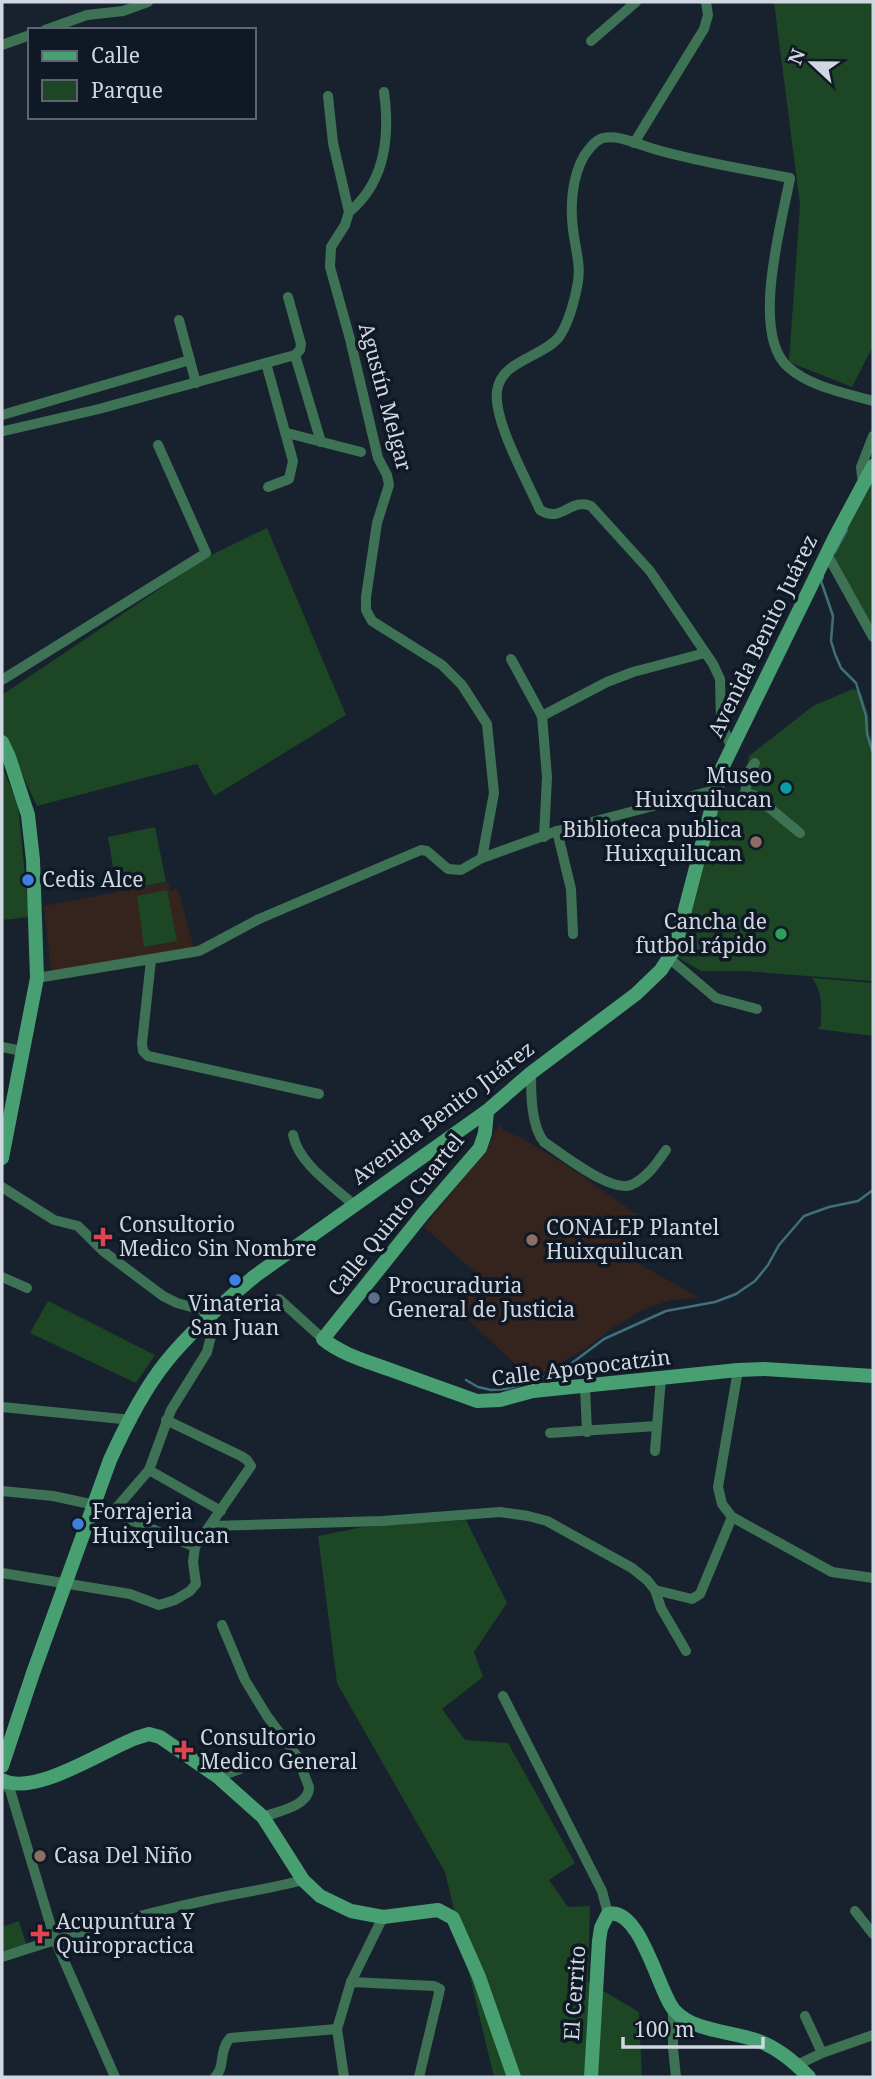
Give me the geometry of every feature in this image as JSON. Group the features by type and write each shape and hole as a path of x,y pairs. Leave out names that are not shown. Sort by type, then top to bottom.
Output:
{"main road":[{"name":"Avenida Benito Juárez","path":"2,1766 116,1447 166,1362 255,1276 487,1111 531,1073 636,994 670,959 715,790 732,746 830,560 873,466"},
{"path":"2,742 28,815 37,978 2,1158"},
{"name":"Calle Quinto Cuartel","path":"323,1339 415,1223 480,1148 485,1133 487,1111"},
{"name":"Calle Apopocatzin","path":"323,1339 330,1345 364,1360 477,1401 489,1402 533,1391 738,1370 765,1369 873,1376"},
{"path":"2,1780 13,1784 50,1778 118,1745 149,1734 160,1737 218,1777 263,1817 303,1880 320,1896 343,1908 383,1917 438,1910 453,1918 479,1977 514,2077"},
{"path":"608,1914 616,1912 625,1916 653,1961 673,2010 694,2024 758,2041 777,2049 809,2077"},
{"name":"El Cerrito","path":"591,2077 599,1941 608,1914"}],"street":[{"path":"87,2 87,15"},
{"path":"51,28 87,15 123,11 148,2"},
{"path":"591,41 636,2"},
{"path":"634,143 704,29 708,15 706,2"},
{"path":"2,44 28,36"},
{"path":"349,212 363,200 373,184 382,160 388,118 384,92"},
{"path":"328,96 333,143 349,212"},
{"path":"732,746 721,723 720,680 650,571 595,510 585,504 554,515 540,510 497,409 497,390 502,376 559,337 570,310 580,269 572,227 573,187 581,162 590,148 600,139 612,137 654,149 790,178 773,256 770,293 771,329 779,356 786,366 818,384 873,401"},
{"name":"Agustín Melgar","path":"349,212 345,225 331,247 330,267 378,458 389,485 376,530 366,610 372,621 442,664 462,685 487,724 494,793 482,858"},
{"path":"190,360 2,417 3,432 295,355 301,344 288,297"},
{"path":"179,320 196,383"},
{"path":"295,355 321,442"},
{"path":"266,363 293,461 293,471 289,479 268,487"},
{"path":"41,404 44,421"},
{"path":"287,433 361,452"},
{"path":"863,484 861,467 873,436"},
{"path":"2,680 206,553 158,445"},
{"path":"830,560 873,637"},
{"path":"542,716 607,682 633,672 705,653"},
{"path":"511,659 542,716 547,777 544,837"},
{"path":"755,763 750,770 745,792 755,796 800,833"},
{"path":"37,978 199,951 259,919 421,850 427,851 447,869 461,870 482,858 557,831 715,790"},
{"path":"557,831 570,889 573,934"},
{"path":"670,959 716,998 757,1009"},
{"path":"150,960 142,1043 143,1051 148,1056 318,1094"},
{"path":"2,1047 22,1051"},
{"path":"531,1073 537,1134 544,1142 606,1182 624,1186 632,1184 651,1171 666,1150"},
{"path":"293,1135 296,1148 309,1163 354,1205"},
{"path":"2,1187 54,1220 78,1226 103,1251 163,1296 202,1310 214,1324 207,1352 166,1420 149,1470 112,1513"},
{"path":"2,1277 27,1288"},
{"name":"Calle Apopocatzin","path":"279,1299 323,1339"},
{"path":"738,1370 718,1487 722,1504 732,1517 832,1572 873,1578"},
{"path":"655,1451 661,1378"},
{"path":"585,1386 587,1432"},
{"path":"2,1407 132,1420"},
{"path":"2,1573 130,1594 164,1604 190,1591 196,1584 193,1562 195,1547 249,1470 250,1463 241,1456 166,1420"},
{"path":"550,1433 657,1426"},
{"path":"149,1470 221,1511"},
{"path":"2,1491 53,1496 95,1505 195,1547"},
{"path":"211,1526 383,1521 500,1512 528,1516 547,1521 632,1568 655,1590 661,1608 686,1651"},
{"path":"655,1590 692,1599 700,1594 732,1517"},
{"path":"222,1625 245,1680 267,1716 297,1756 309,1787 304,1801 263,1817"},
{"path":"503,1696 602,1891 608,1914"},
{"path":"218,1777 240,1769"},
{"path":"2,1780 10,1790 55,1940 115,2077"},
{"path":"2,1957 99,1926 303,1880"},
{"path":"855,1912 873,1934"},
{"path":"344,2077 337,2029 351,1982 383,1917"},
{"path":"351,1982 434,1986 440,1989 419,2077"},
{"path":"673,2010 676,2077"},
{"path":"805,2016 822,2053"},
{"path":"215,2077 221,2070 221,2053 230,2038 337,2029"},
{"path":"797,2064 873,2035"}],"shaded area":[{"path":"169,882 170,891 178,889 194,948 51,972 44,906"},
{"name":"CONALEP Plantel Huixquilucan","path":"499,1124 504,1131 522,1138 569,1167 639,1216 619,1253 700,1298 671,1300 642,1310 585,1349 531,1379 452,1305 476,1273 424,1227 488,1147"}],"green space":[{"path":"774,2 873,2 873,346 852,387 789,362 800,205"},
{"path":"873,474 873,627 829,550"},
{"path":"267,528 346,715 214,796 197,764 37,806 2,731 2,695 207,557"},
{"path":"853,689 861,693 873,743 873,981 744,971 701,971 677,957 720,796 736,794 743,788 749,756 813,706"},
{"path":"2,766 18,805 29,917 2,920"},
{"path":"155,827 166,882 117,891 108,837"},
{"path":"167,890 177,941 144,947 137,896"},
{"path":"812,978 873,983 873,1036 818,1029 821,1025 821,1000"},
{"path":"48,1301 155,1355 136,1383 30,1333"},
{"path":"466,1520 507,1603 474,1652 483,1677 442,1709 465,1740 508,1743 575,1863 549,1880 568,1907 590,1906 588,1982 639,2012 642,2077 494,2077 445,1872 337,1683 318,1536 363,1527"},
{"path":"19,1921 26,1944 3,1951 2,1927"}],"waterway":[{"path":"835,552 847,530"},
{"path":"823,577 821,581 833,616 831,641 841,668 856,683 873,753"},
{"path":"466,1380 491,1390 506,1389 538,1380 568,1366 604,1339 666,1311 715,1302 736,1294 755,1281 779,1245 804,1216 858,1201 873,1190"}],"place":[{"name":"Museo Huixquilucan","path":"786,788"},
{"name":"Biblioteca publica Huixquilucan","path":"756,842"},
{"name":"Cedis Alce","path":"28,880"},
{"name":"Cancha de futbol rápido","path":"781,934"},
{"name":"Consultorio Medico Sin Nombre","path":"103,1237"},
{"name":"CONALEP Plantel Huixquilucan","path":"532,1240"},
{"name":"Vinateria San Juan","path":"235,1280"},
{"name":"Procuraduria General de Justicia","path":"374,1298"},
{"name":"Forrajeria Huixquilucan","path":"78,1524"},
{"name":"Consultorio Medico General","path":"184,1750"},
{"name":"Casa Del Niño","path":"40,1856"},
{"name":"Acupuntura Y Quiropractica","path":"40,1934"}]}
